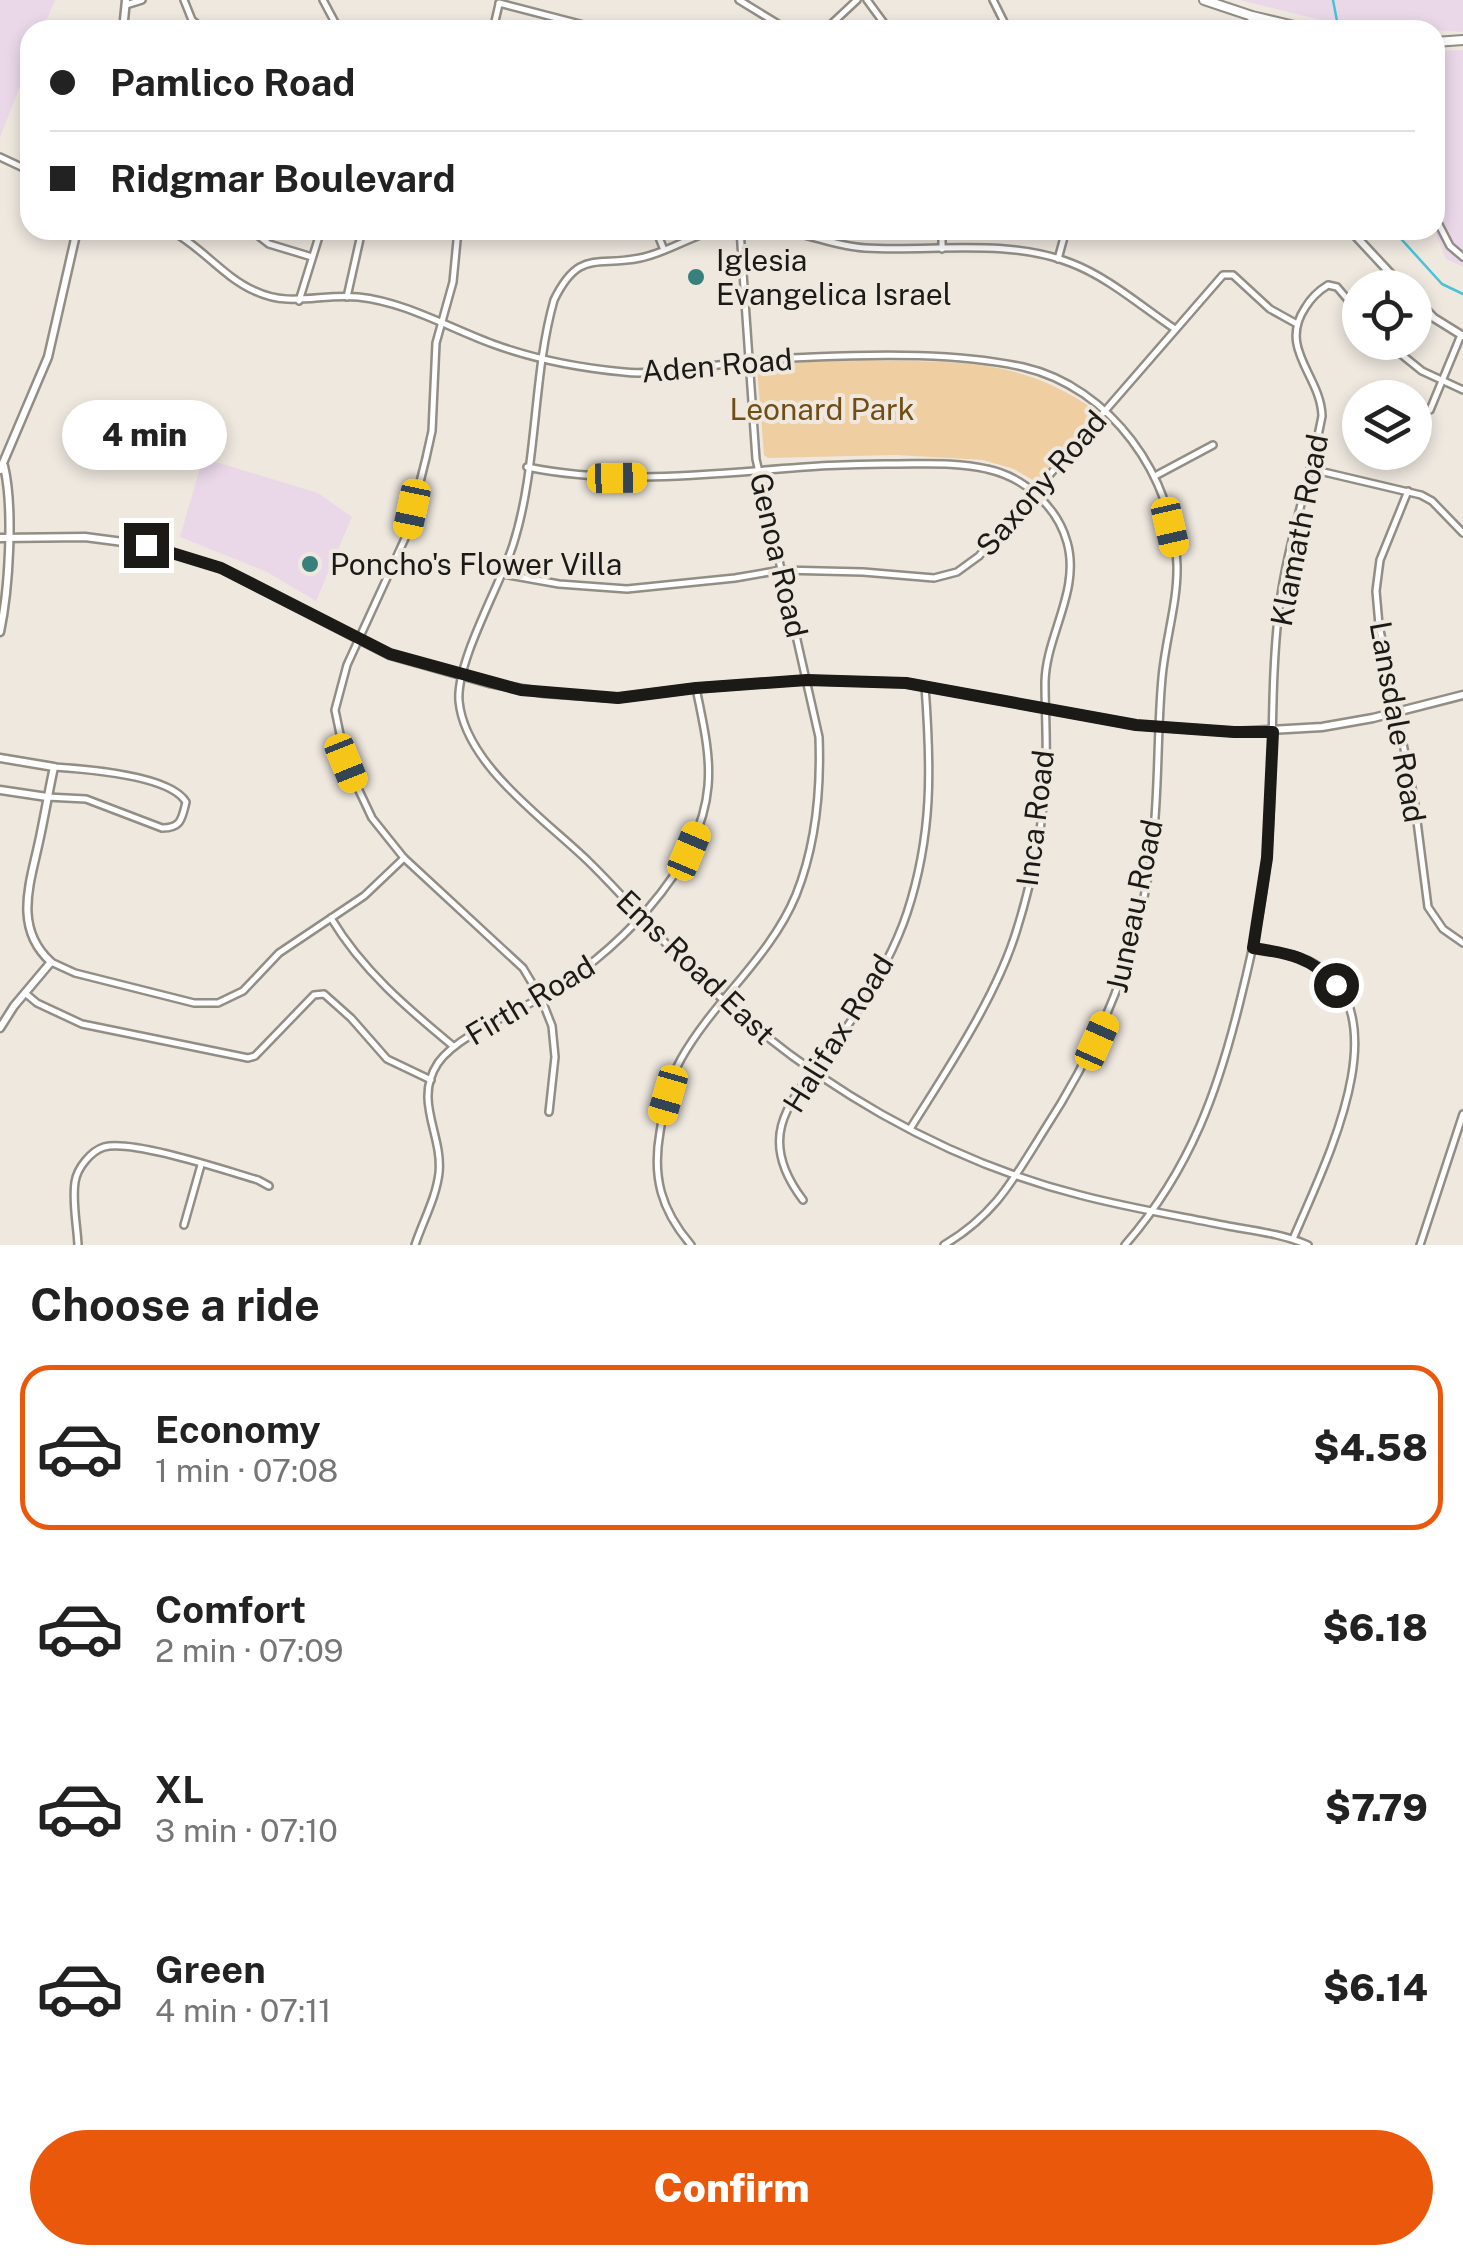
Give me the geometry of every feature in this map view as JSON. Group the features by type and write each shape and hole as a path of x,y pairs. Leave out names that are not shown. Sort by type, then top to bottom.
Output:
{"main road":[{"path":"1204,0 1269,20"}],"street":[{"path":"125,3 142,0"},
{"path":"739,0 772,20"},
{"path":"836,20 857,0"},
{"path":"500,2 566,20"},
{"path":"1251,20 1252,16"},
{"path":"1445,236 1463,258"},
{"path":"0,632 6,603 2,468 48,357 75,240"},
{"name":"Aden Road","path":"190,240 256,292 280,300 348,298 393,304 491,344 544,358 627,373 814,357 974,360 1044,374 1068,385 1104,412"},
{"path":"263,240 312,257"},
{"path":"299,301 318,240"},
{"path":"348,298 360,240"},
{"path":"457,240 453,282 433,364 432,431 407,534 334,710 340,744 364,805 404,858 523,968 541,998 552,1026 556,1057 549,1112"},
{"path":"660,240 664,250"},
{"path":"463,676 518,527 554,300 562,284 575,270 593,260 639,258 690,240"},
{"name":"Genoa Road","path":"691,1245 660,1196 656,1162 674,1073 723,1000 765,950 796,896 814,830 820,760 807,680 758,468 741,240"},
{"path":"826,240 848,246 1015,252 1058,259 1090,271 1175,329"},
{"path":"942,240 942,249"},
{"path":"1058,259 1063,240"},
{"path":"1359,240 1387,270"},
{"name":"Saxony Road","path":"502,574 559,584 626,589 781,570 942,576 970,564 1226,274 1233,275 1270,309 1297,324"},
{"path":"1297,324 1323,287 1332,285 1342,295"},
{"path":"1432,316 1462,336 1432,405"},
{"name":"Klamath Road","path":"1125,1245 1154,1210 1206,1117 1229,1046 1253,948 1267,858 1280,599 1322,416 1322,400 1300,363 1297,324"},
{"path":"1407,360 1463,390"},
{"name":"Juneau Road","path":"944,1245 976,1225 1018,1175 1063,1105 1118,995 1153,846 1162,681 1177,564 1155,476 1136,444 1104,412"},
{"path":"1155,476 1213,445"},
{"path":"527,467 591,478 874,464 985,468 1017,480 1034,492"},
{"path":"1311,469 1408,491 1432,502 1463,533"},
{"name":"Lansdale Road","path":"1408,491 1384,546 1376,591 1379,625 1414,798 1428,907 1444,930 1463,943"},
{"name":"Inca Road","path":"910,1129 970,1031 1017,930 1043,804 1049,652 1068,590 1070,555 1062,527 1034,492"},
{"path":"4,538 85,537 146,545 221,568 400,658 521,690 596,698 807,680 925,686 1160,727 1273,732 1322,727 1463,695"},
{"name":"Ems Road East","path":"463,676 459,700 463,720 486,763 642,914 723,1000 811,1073 910,1129 1018,1175 1080,1195 1294,1238 1308,1245"},
{"name":"Halifax Road","path":"803,1200 783,1170 779,1142 788,1106 842,1034 892,950 912,897 930,803 925,686"},
{"name":"Firth Road","path":"453,1046 541,998 598,960 642,914 689,851 705,805 709,767 696,688"},
{"path":"0,758 143,780 181,794 186,802 182,822 173,828 162,828 86,799 0,790"},
{"path":"54,766 25,901 31,935 39,951 51,962 75,973 194,1003 218,1003 243,991 280,953 364,896 404,858"},
{"path":"331,918 360,961 453,1046 435,1069 426,1099 440,1168 415,1245"},
{"path":"1253,948 1291,954 1323,970 1348,1001 1356,1032 1355,1063 1336,1128 1294,1238"},
{"path":"0,1028 51,962"},
{"path":"25,993 37,1003 82,1024 248,1058 255,1056 314,995 324,994 387,1059 430,1080"},
{"path":"1420,1245 1463,1114"},
{"path":"78,1245 74,1185 83,1165 97,1150 123,1146 269,1186"},
{"path":"184,1225 202,1165"}],"shaded area":[{"path":"0,0 55,0 46,20 20,20 20,86 0,137"},
{"path":"1240,0 1463,0 1463,32 1445,31 1445,20 1321,20"},
{"path":"1463,50 1463,267 1446,259 1438,240 1445,240 1445,51"},
{"path":"203,458 318,493 352,517 316,601 267,572 180,537"}],"green space":[{"name":"Leonard Park","path":"952,362 1010,371 1038,379 1096,411 1036,482 1014,469 983,460 896,455 764,455 757,368 762,364"}],"waterway":[{"path":"1333,0 1337,20"},
{"path":"1402,240 1442,284 1463,294"}],"place":[{"name":"Iglesia Evangelica Israel","path":"696,277"},
{"name":"Poncho's Flower Villa","path":"310,564"}],"route":[{"path":"146,545 221,568 400,658 521,690 618,698 807,680 906,683 1136,725 1273,732 1267,858 1253,948 1308,960 1336,985"}]}
